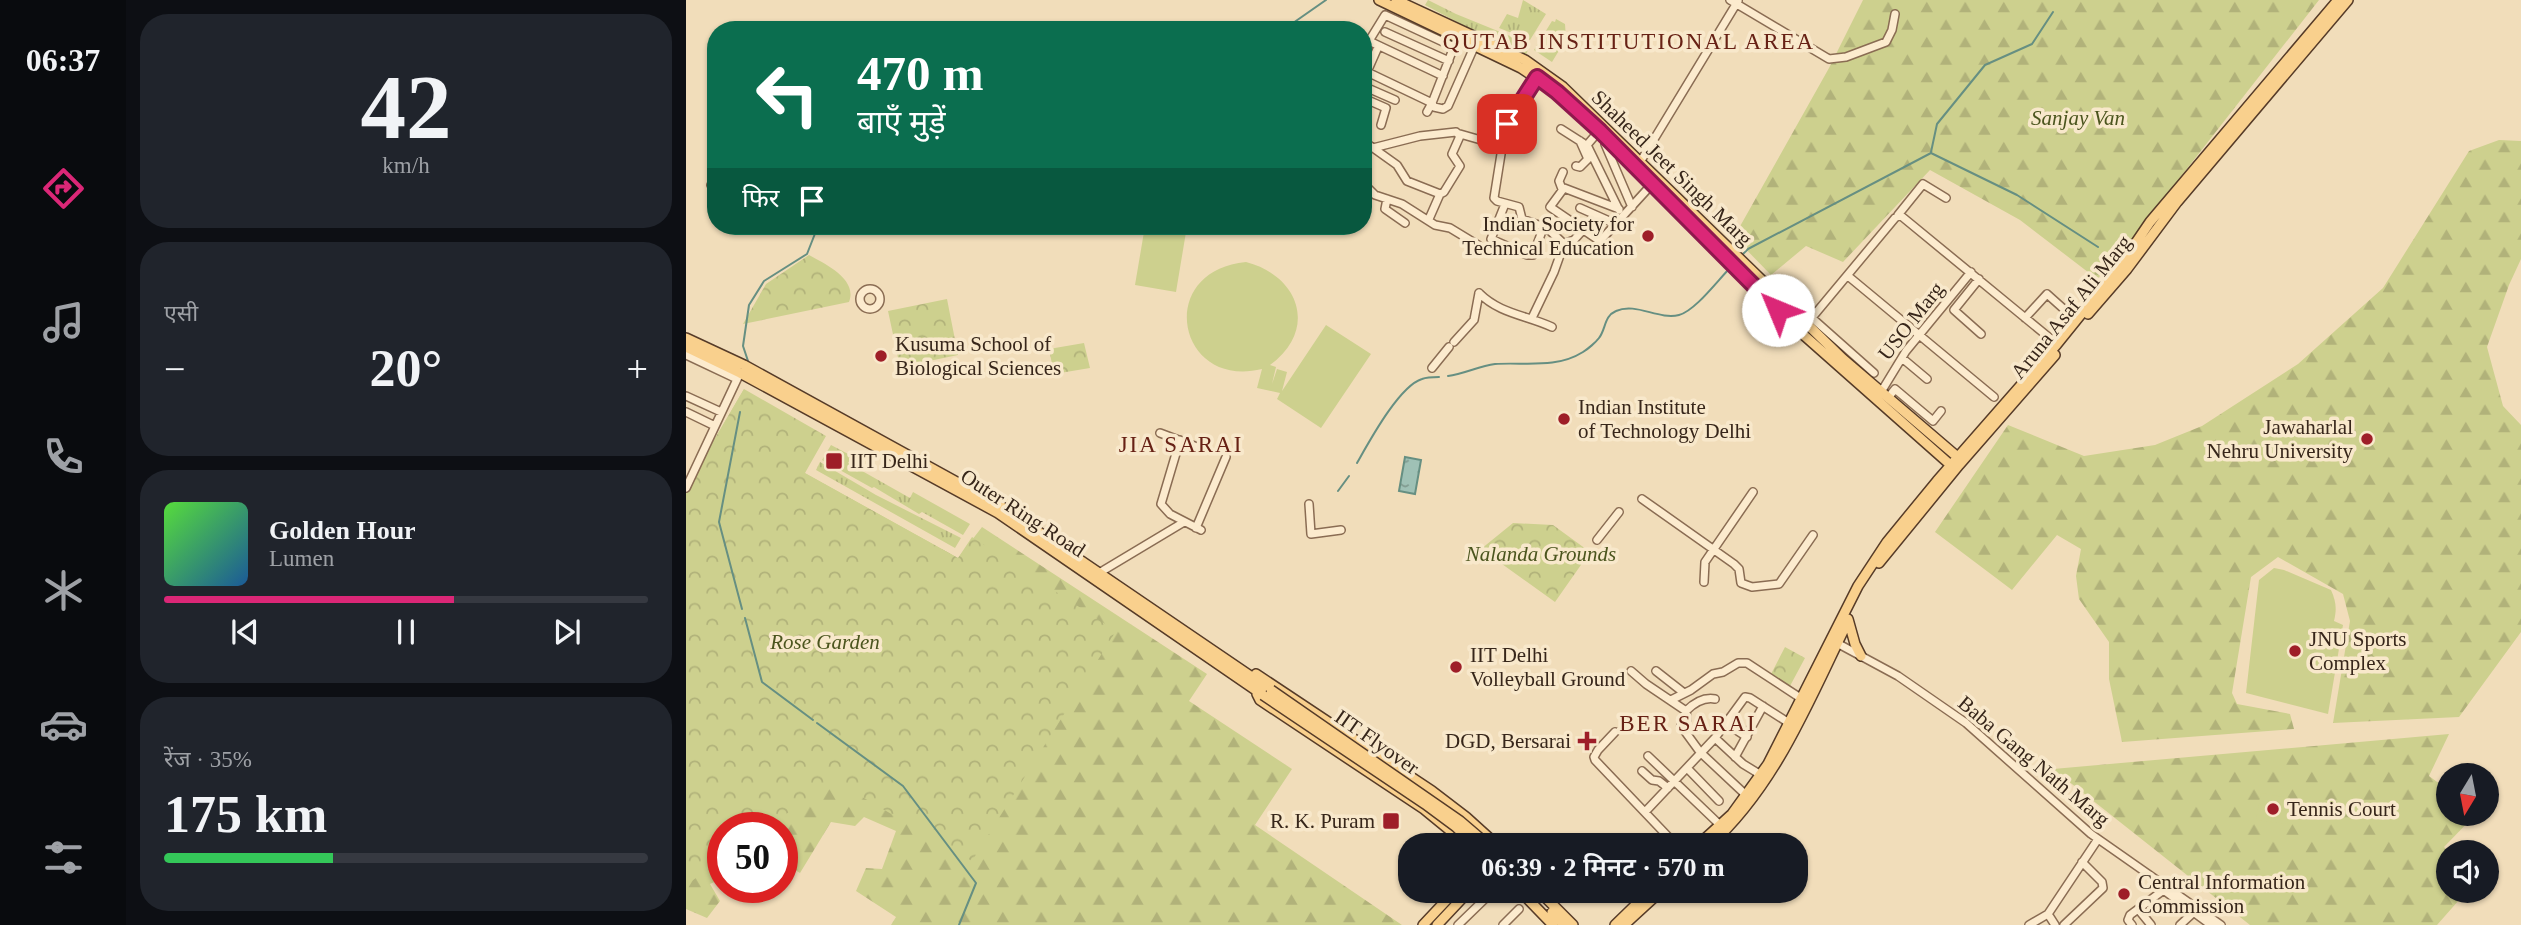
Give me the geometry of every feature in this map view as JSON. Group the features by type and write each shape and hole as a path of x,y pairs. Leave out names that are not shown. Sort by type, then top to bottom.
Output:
{"main road":[{"name":"Shaheed Jeet Singh Marg","path":"1379,0 1525,60 1637,163"},
{"name":"Shaheed Jeet Singh Marg","path":"1396,0 1460,34 1475,45 1539,74 1578,100 1655,181 1937,453 1957,463"},
{"name":"Aruna Asaf Ali Marg","path":"1835,643 1875,568 1957,463 2127,269 2338,0"},
{"name":"Aruna Asaf Ali Marg","path":"2011,402 2120,266 2150,222 2348,0"},
{"name":"Shaheed Jeet Singh Marg","path":"1806,325 1957,463"},
{"name":"Outer Ring Road","path":"686,338 744,365 997,504 1244,672"},
{"name":"Outer Ring Road","path":"686,347 710,363 998,513 1263,692"},
{"path":"1937,453 1941,467 1937,481"},
{"name":"Aruna Asaf Ali Marg","path":"1835,643 1868,569 1937,481 1957,463"},
{"path":"1848,619 1861,656"},
{"path":"1719,833 1741,814 1774,768 1835,643"},
{"path":"1244,672 1254,672 1277,686 1432,791 1484,833"},
{"name":"IIT Flyover","path":"1244,672 1263,692 1425,804 1462,833"},
{"path":"1263,692 1260,700 1424,809 1453,833"},
{"name":"IIT Flyover","path":"1263,692 1451,814 1474,833"},
{"path":"1715,833 1762,775 1789,723 1805,701"},
{"path":"1476,833 1478,828"},
{"path":"1423,925 1444,903"},
{"path":"1437,925 1458,903"},
{"path":"1524,903 1545,925"},
{"path":"1532,903 1553,925"},
{"path":"1543,903 1564,925"},
{"path":"1551,903 1573,925"},
{"path":"1615,925 1638,903"},
{"path":"1625,925 1648,903"}],"street":[{"path":"1637,163 1735,1 1829,59 1846,57 1886,42 1895,14"},
{"path":"1372,36 1385,15 1454,47"},
{"path":"1385,32 1449,61"},
{"path":"1427,112 1460,34"},
{"path":"1372,43 1443,76"},
{"path":"1372,74 1432,103 1434,107 1443,109 1448,106 1475,45"},
{"path":"1372,58 1378,47"},
{"path":"1539,74 1509,122 1493,195 1497,201 1519,207 1522,219 1544,226 1564,244"},
{"path":"1372,88 1395,100"},
{"path":"1372,102 1386,107 1381,125"},
{"path":"1487,109 1509,122"},
{"path":"1561,129 1583,143 1623,217"},
{"path":"1583,143 1600,131"},
{"path":"1372,146 1456,132 1502,146"},
{"path":"1429,219 1440,194 1460,166 1452,154 1460,134"},
{"path":"1608,139 1605,144 1632,207"},
{"path":"1576,166 1580,167 1588,159 1583,143"},
{"path":"1372,150 1398,165 1407,181 1440,194"},
{"path":"1562,189 1559,181 1563,172"},
{"path":"1562,189 1550,207 1600,241 1655,181"},
{"path":"1874,373 1806,325 1923,184 1946,198"},
{"path":"1562,189 1569,189 1619,209"},
{"path":"1372,192 1402,204 1436,225 1450,228 1479,244"},
{"path":"1387,199 1385,209 1405,223"},
{"path":"1505,204 1491,239 1527,255 1533,255 1544,226"},
{"path":"1580,208 1616,224"},
{"path":"1899,215 2057,344"},
{"path":"1532,318 1564,244 1574,240 1583,230"},
{"name":"USO Marg","path":"1885,395 1902,358 1971,272"},
{"path":"1848,276 1994,397"},
{"path":"1979,279 1954,310 1981,334"},
{"path":"1432,368 1474,320 1479,293 1500,310 1532,318 1552,327"},
{"path":"2025,318 2047,294 2076,320"},
{"path":"686,355 710,363"},
{"path":"1902,358 1927,379"},
{"path":"686,488 738,376"},
{"path":"1885,395 1895,389 1933,421 1941,411"},
{"path":"686,396 721,412"},
{"path":"686,412 715,426"},
{"path":"1160,433 1198,447"},
{"path":"1180,440 1161,504 1170,514 1198,529 1226,457"},
{"path":"686,463 696,467"},
{"path":"1704,582 1703,567 1712,550 1753,492"},
{"path":"1642,499 1737,566 1744,586 1773,586 1782,582 1813,535"},
{"path":"1309,504 1311,534 1341,530"},
{"path":"1597,540 1619,512"},
{"path":"1099,573 1184,522"},
{"name":"Baba Gang Nath Marg","path":"1835,643 1861,656 1928,699 1987,743 2096,842 2221,925"},
{"name":"Baba Gang Nath Marg","path":"1835,643 1928,699"},
{"path":"1671,700 1691,691 1713,674 1723,672 1738,663 1747,663 1805,701"},
{"path":"1631,671 1685,711 1687,719 1681,726 1686,735 1746,796"},
{"path":"1656,671 1684,693"},
{"path":"1645,812 1715,738 1745,697 1789,723"},
{"path":"1685,711 1704,699 1716,699"},
{"path":"1735,757 1763,706"},
{"path":"1727,724 1747,737"},
{"path":"1615,732 1594,757 1664,833"},
{"path":"1715,738 1735,757 1762,775"},
{"path":"1648,756 1720,825"},
{"path":"1687,768 1719,801"},
{"path":"1642,771 1668,788"},
{"name":"Baba Gang Nath Marg","path":"2056,805 2211,925"},
{"path":"2029,925 2048,914 2096,842"},
{"path":"2064,925 2104,888 2102,881 2082,862"},
{"path":"2132,925 2129,916 2165,889"},
{"path":"1458,925 1481,903"},
{"path":"1503,925 1519,909"},
{"path":"2138,909 2151,925"},
{"path":"2180,925 2194,912"},
{"path":"2048,914 2055,925"}],"green space":[{"path":"1428,0 1530,44 1525,58 1425,5"},
{"path":"1523,0 1546,14 1530,40 1499,28 1507,14 1518,18"},
{"name":"Sanjay Van","path":"1863,0 2319,0 2114,262 2097,279 2020,220 1930,170 1843,262 1806,246 1771,275 1734,237 1829,68"},
{"path":"1556,19 1565,24 1566,39 1552,62 1534,50 1552,21 1555,22"},
{"path":"2499,140 2521,141 2521,259 2487,347 2503,406 2521,425 2521,632 2459,717 2333,723 2350,621 2343,594 2278,557 2251,577 2232,693 2237,704 2290,714 2294,729 2122,742 2109,679 2109,642 2079,599 2076,576 2081,549 2057,535 2012,590 1935,532 2008,425 2084,456 2155,445 2202,426 2298,364 2383,288 2469,151"},
{"path":"1143,235 1186,235 1176,292 1135,285"},
{"path":"809,255 845,279 851,294 849,302 743,324 766,284"},
{"path":"1246,262 1265,269 1279,279 1290,292 1296,306 1298,321 1294,336 1285,351 1270,365 1276,367 1272,384 1277,369 1287,372 1282,391 1326,325 1371,354 1321,428 1277,399 1280,393 1257,388 1262,369 1233,371 1211,362 1195,347 1188,327 1188,305 1198,285 1217,270"},
{"path":"947,299 958,355 900,367 888,311"},
{"path":"1084,343 1090,368 1054,374 1049,349"},
{"path":"744,389 741,438 958,558 982,527 1207,674 1189,701 1292,769 1255,825 1402,925 891,925 896,917 856,891 866,868 882,869 896,831 864,817 855,826 831,822 800,873 798,812 707,812 707,903 718,903 707,918 686,909 686,488"},
{"name":"Rose Garden","path":"744,389 826,436 805,473 958,558 972,537 1116,631 972,861 833,780 789,812 707,812 707,870 686,885 686,488"},
{"path":"831,445 852,456 848,463 910,498 913,492 970,524 963,535 922,512 919,514 822,460"},
{"path":"820,462 876,495 961,538 955,548 816,470"},
{"name":"Nalanda Grounds","path":"1513,523 1553,525 1590,552 1555,602 1481,549"},
{"name":"JNU Sports Complex","path":"2274,568 2331,590 2333,594 2336,609 2334,621 2343,625 2328,714 2246,693 2259,580"},
{"path":"1785,647 1805,658 1790,686 1770,676"},
{"path":"2449,734 2429,776 2436,781 2436,826 2464,826 2451,840 2436,840 2436,903 2456,903 2437,925 2250,925 2053,769"},
{"name":"Tennis Court","path":"2261,793 2290,798 2287,824 2256,820"}],"water":[{"path":"1405,457 1421,460 1415,494 1399,491"}],"waterway":[{"path":"1296,21 1326,0"},
{"path":"1931,152 1937,124 1985,65 2032,44 2053,12"},
{"path":"1741,256 1748,249 1931,153 2017,195 2098,247"},
{"path":"748,361 743,346 749,305 764,281 807,254 814,235"},
{"path":"1448,376 1495,364 1540,364 1573,357 1598,340 1612,313 1631,309 1679,315 1699,302 1730,268"},
{"path":"1357,463 1385,416 1404,392 1422,379 1439,377"},
{"path":"740,412 719,522 742,609"},
{"path":"1338,491 1349,476"},
{"path":"745,618 762,682 813,720"},
{"path":"817,723 903,786 976,883 959,925"}],"place":[{"name":"Indian Society for Technical Education","path":"1648,236"},
{"name":"Kusuma School of Biological Sciences","path":"881,356"},
{"name":"Indian Institute of Technology Delhi","path":"1564,419"},
{"name":"Jawaharlal Nehru University","path":"2367,439"},
{"name":"IIT Delhi","path":"834,461"},
{"name":"JNU Sports Complex","path":"2295,651"},
{"name":"IIT Delhi Volleyball Ground","path":"1456,667"},
{"name":"DGD, Bersarai","path":"1587,741"},
{"name":"Tennis Court","path":"2273,809"},
{"name":"R. K. Puram","path":"1391,821"},
{"name":"Central Information Commission","path":"2124,894"}],"district":[{"name":"QUTAB INSTITUTIONAL AREA","path":"1629,41"},
{"name":"JIA SARAI","path":"1181,444"},
{"name":"BER SARAI","path":"1688,723"}],"route":[{"path":"1507,124 1537,77 1548,84 1600,131 1778,310"}]}
